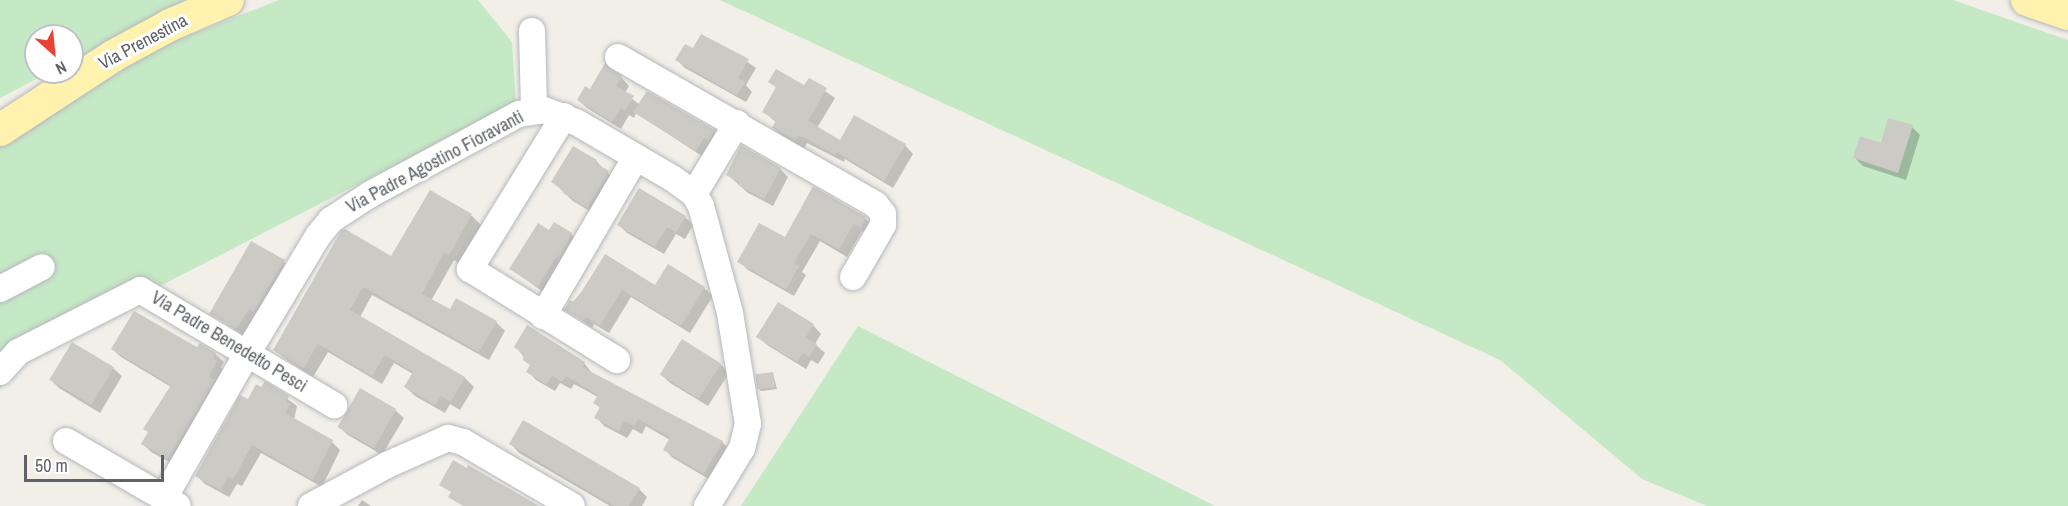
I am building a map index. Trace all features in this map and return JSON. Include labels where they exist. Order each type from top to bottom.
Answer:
[{"type":"main road","name":"Via Prenestina","points":[[0,130],[126,49],[181,20],[228,0]]},
{"type":"main road","points":[[2027,0],[2068,14]]},
{"type":"street","points":[[532,31],[534,110]]},
{"type":"street","points":[[618,57],[737,123],[880,209],[884,219],[882,229],[853,277]]},
{"type":"street","name":"Via Padre Agostino Fioravanti","points":[[171,502],[248,352],[318,236],[331,220],[409,174],[519,114],[534,110],[564,116],[636,157],[694,194]]},
{"type":"street","points":[[564,116],[470,269],[617,360]]},
{"type":"street","points":[[707,506],[742,448],[748,424],[730,313],[704,213],[694,194],[737,123]]},
{"type":"street","points":[[543,316],[636,157]]},
{"type":"street","points":[[0,289],[42,267]]},
{"type":"street","name":"Via Padre Benedetto Pesci","points":[[0,372],[18,352],[140,290],[334,405]]},
{"type":"street","points":[[311,506],[387,465],[448,438],[463,442],[572,506]]},
{"type":"street","points":[[66,441],[171,502]]},
{"type":"green space","points":[[0,0],[193,0],[84,55],[84,24],[24,24],[24,84],[27,84],[0,98]]},
{"type":"green space","points":[[279,0],[478,0],[512,42],[516,103],[20,358],[0,390],[0,146],[159,47]]},
{"type":"green space","points":[[720,0],[1953,0],[2068,40],[2068,506],[1707,506],[1642,479],[1500,360]]},
{"type":"green space","points":[[858,326],[1215,506],[741,506]]},
{"type":"building","points":[[701,34],[749,59],[738,78],[745,82],[737,95],[675,60],[685,44],[693,48]]},
{"type":"building","points":[[605,63],[622,76],[616,86],[634,96],[625,110],[621,108],[612,122],[577,100],[585,86],[590,89]]},
{"type":"building","points":[[776,69],[804,85],[809,78],[827,88],[808,121],[840,140],[854,115],[906,144],[884,181],[837,152],[835,155],[804,137],[798,136],[795,141],[772,128],[776,120],[762,112],[776,87],[768,82]]},
{"type":"building","points":[[647,91],[715,130],[709,140],[704,138],[696,151],[633,112]]},
{"type":"building","points":[[1888,118],[1913,125],[1898,173],[1853,158],[1860,136],[1881,143]]},
{"type":"building","points":[[741,145],[781,168],[764,199],[738,185],[740,183],[726,175]]},
{"type":"building","points":[[573,146],[597,160],[595,163],[609,171],[587,208],[563,193],[564,191],[551,182]]},
{"type":"building","points":[[813,186],[866,217],[861,228],[854,224],[839,249],[811,234],[794,263],[799,266],[786,289],[737,262],[759,223],[785,237]]},
{"type":"building","points":[[639,188],[686,216],[676,232],[667,227],[655,247],[617,225]]},
{"type":"building","points":[[430,190],[472,214],[449,255],[444,252],[422,294],[450,309],[456,298],[497,321],[479,352],[363,287],[350,310],[465,377],[451,402],[441,396],[435,405],[404,387],[413,372],[385,355],[372,376],[318,344],[303,369],[273,350],[341,231],[345,229],[391,256]]},
{"type":"building","points":[[554,222],[572,233],[559,259],[556,257],[538,287],[509,269],[538,223],[549,230]]},
{"type":"building","points":[[251,241],[285,260],[254,312],[249,309],[236,329],[209,314]]},
{"type":"building","points":[[605,254],[655,285],[668,264],[705,287],[681,326],[622,290],[600,326],[586,317],[583,321],[564,310],[570,300],[573,302],[582,291]]},
{"type":"building","points":[[778,302],[814,324],[806,337],[817,344],[809,357],[803,353],[797,362],[756,337]]},
{"type":"building","points":[[134,311],[197,347],[200,343],[216,353],[213,359],[217,361],[209,377],[215,380],[168,459],[141,444],[148,432],[143,429],[171,385],[111,349]]},
{"type":"building","points":[[527,325],[585,362],[582,367],[723,441],[704,474],[663,450],[670,437],[638,419],[634,426],[624,421],[619,431],[594,418],[600,407],[593,403],[598,395],[566,376],[562,382],[552,376],[546,384],[526,372],[530,365],[523,360],[524,354],[514,347]]},
{"type":"building","points":[[682,339],[721,363],[699,399],[660,375]]},
{"type":"building","points":[[72,342],[114,367],[91,405],[49,380]]},
{"type":"building","points":[[773,372],[775,387],[757,389],[755,375]]},
{"type":"building","points":[[265,381],[289,396],[286,402],[290,404],[285,413],[333,440],[313,480],[252,445],[233,479],[228,476],[221,490],[195,476],[240,395],[248,399],[256,384],[261,387]]},
{"type":"building","points":[[360,388],[396,409],[374,448],[338,427]]},
{"type":"building","points":[[523,420],[640,488],[629,506],[614,506],[509,444]]},
{"type":"building","points":[[453,460],[467,468],[468,465],[539,506],[463,506],[448,497],[451,492],[439,485]]}]
